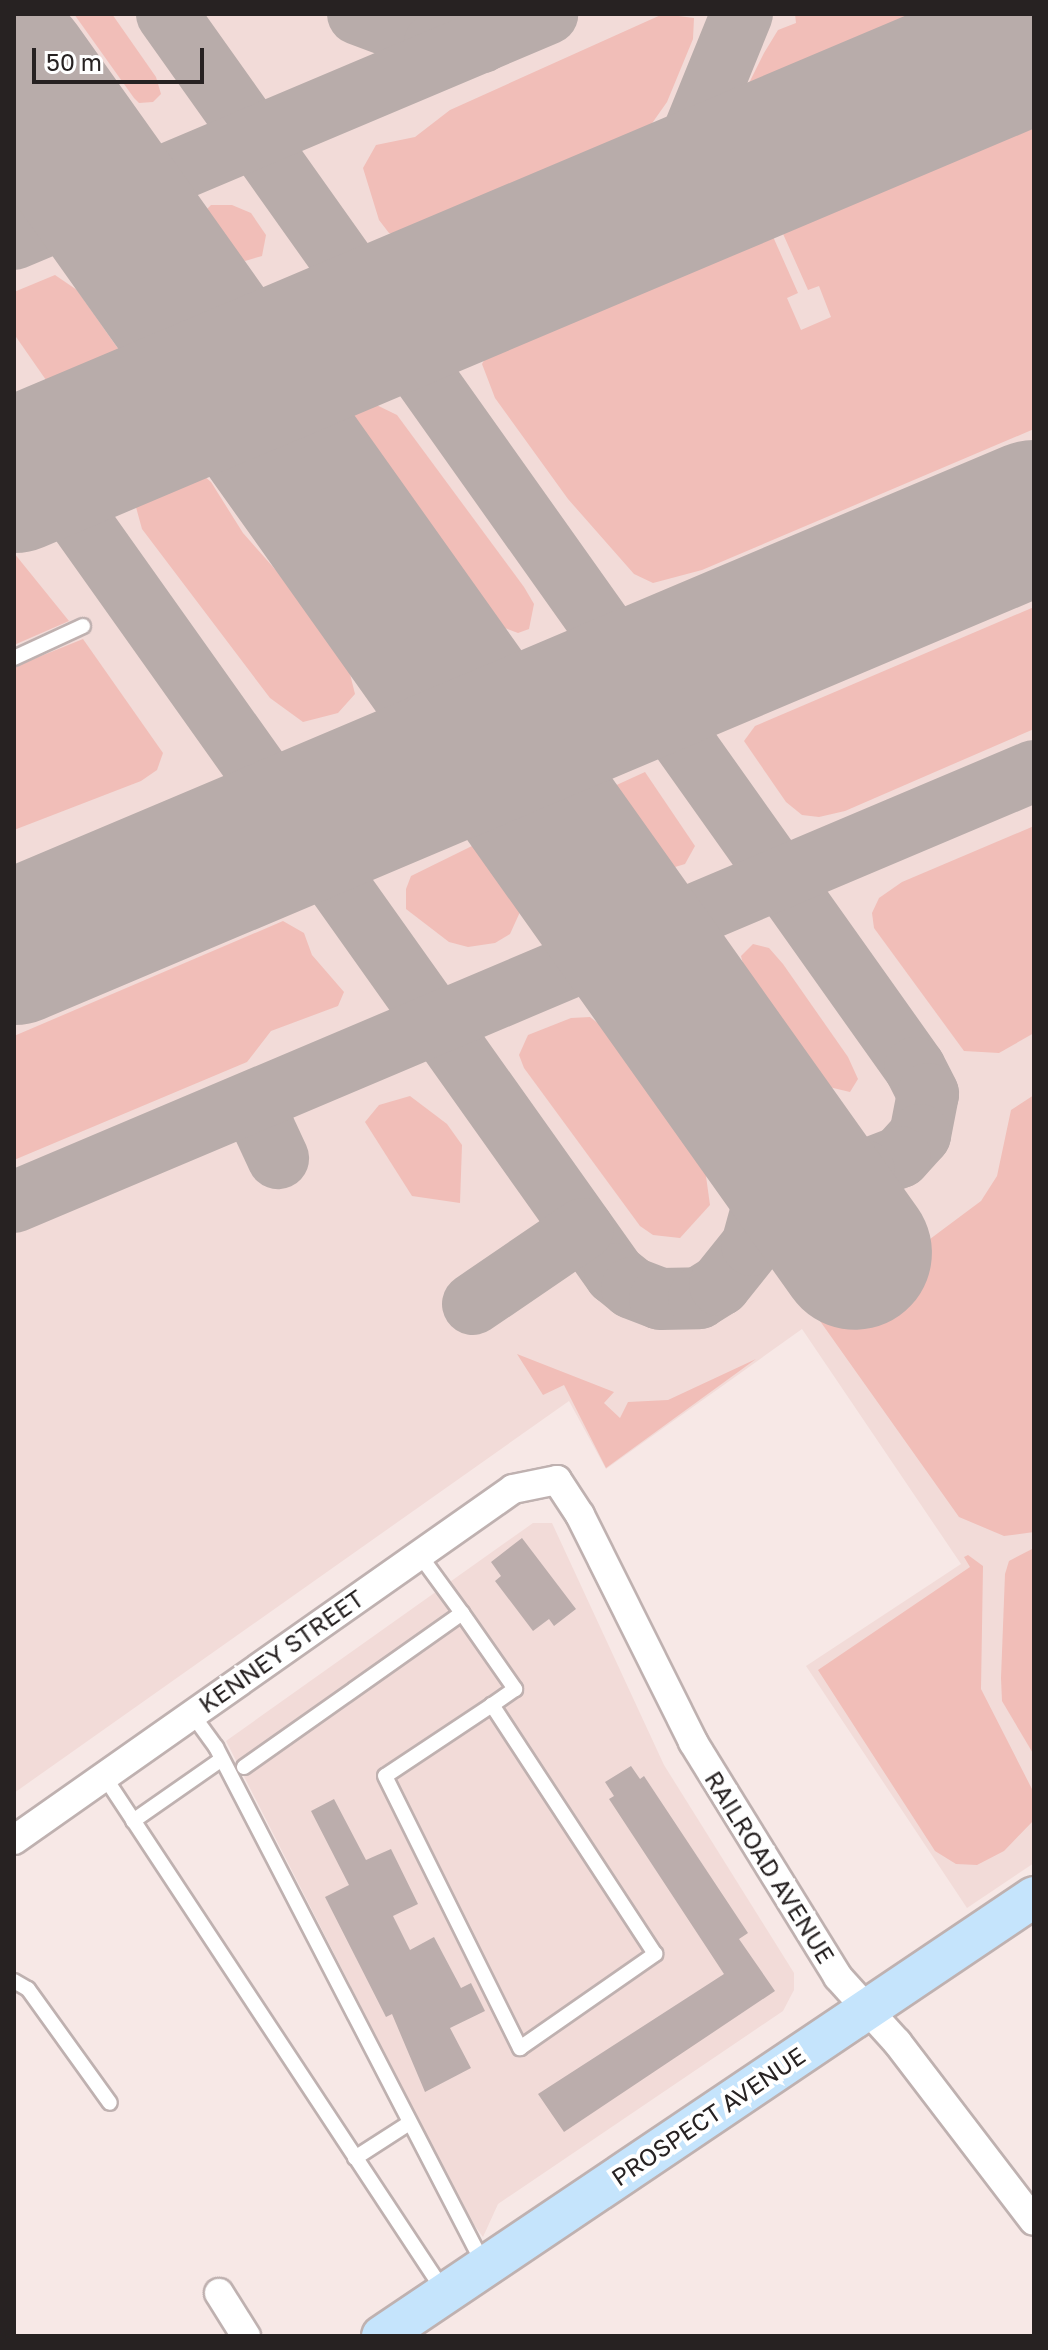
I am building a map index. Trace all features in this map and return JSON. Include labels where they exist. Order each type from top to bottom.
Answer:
[{"type":"main road","name":"PROSPECT AVENUE","points":[[382,2336],[865,2007],[1034,1897]]},
{"type":"street","name":"KENNEY STREET","points":[[14,1840],[513,1489],[557,1480]]},
{"type":"street","name":"RAILROAD AVENUE","points":[[557,1480],[580,1515],[693,1742],[838,1977],[1034,2221]]},
{"type":"street","points":[[219,2293],[246,2336]]},
{"type":"lane","points":[[14,658],[83,626]]},
{"type":"lane","points":[[419,1554],[515,1689],[385,1776],[520,2048],[655,1954],[492,1705]]},
{"type":"lane","points":[[244,1767],[462,1613]]},
{"type":"lane","points":[[192,1714],[222,1759],[408,2124],[486,2267]]},
{"type":"lane","points":[[133,1821],[222,1759]]},
{"type":"lane","points":[[104,1776],[445,2294]]},
{"type":"lane","points":[[14,1981],[28,1989],[110,2103]]},
{"type":"lane","points":[[355,2158],[408,2124]]},
{"type":"shaded area","points":[[14,14],[1034,14],[1034,1863],[967,1908],[806,1666],[961,1564],[802,1329],[606,1469],[569,1401],[14,1793]]},
{"type":"shaded area","points":[[74,14],[112,14],[156,77],[161,94],[153,102],[139,103],[134,98]]},
{"type":"shaded area","points":[[663,14],[694,18],[693,39],[667,102],[648,129],[620,155],[587,175],[438,237],[411,239],[389,233],[379,220],[363,168],[376,145],[415,137],[450,110]]},
{"type":"shaded area","points":[[795,14],[972,14],[746,106],[749,83],[764,53],[778,30],[796,23]]},
{"type":"shaded area","points":[[1034,100],[1034,429],[702,570],[653,583],[634,574],[568,499],[495,398],[482,364],[490,349],[502,335],[568,296],[763,214],[798,293],[787,298],[801,330],[831,317],[819,286],[808,290],[772,209]]},
{"type":"shaded area","points":[[211,205],[232,205],[251,213],[266,235],[262,256],[245,261],[213,238],[200,216]]},
{"type":"shaded area","points":[[55,275],[77,290],[126,360],[123,369],[80,387],[46,380],[14,334],[14,292]]},
{"type":"shaded area","points":[[358,396],[397,415],[524,587],[534,604],[529,629],[518,633],[505,628],[358,433],[346,414],[345,402]]},
{"type":"shaded area","points":[[180,466],[194,467],[211,482],[243,533],[289,585],[348,666],[355,694],[338,713],[303,722],[270,698],[142,529],[134,500],[140,488]]},
{"type":"shaded area","points":[[14,553],[69,621],[14,645]]},
{"type":"shaded area","points":[[1034,607],[1034,729],[845,811],[819,817],[802,815],[786,802],[744,741],[755,726]]},
{"type":"shaded area","points":[[83,639],[163,753],[157,770],[141,781],[14,830],[14,667]]},
{"type":"shaded area","points":[[645,772],[695,846],[685,864],[675,867],[663,859],[610,788]]},
{"type":"shaded area","points":[[1034,826],[1034,1033],[999,1053],[964,1051],[874,928],[872,913],[879,898],[902,882]]},
{"type":"shaded area","points":[[472,846],[510,890],[520,912],[510,934],[495,943],[468,947],[449,942],[406,909],[406,889],[411,876]]},
{"type":"shaded area","points":[[283,921],[304,933],[312,955],[344,992],[338,1006],[271,1031],[247,1062],[14,1160],[14,1036]]},
{"type":"shaded area","points":[[753,944],[769,948],[783,964],[848,1057],[858,1079],[850,1092],[829,1087],[745,972],[741,956]]},
{"type":"shaded area","points":[[590,1017],[613,1035],[705,1169],[710,1205],[680,1238],[653,1235],[640,1226],[524,1068],[519,1055],[528,1035],[571,1018]]},
{"type":"shaded area","points":[[1034,1095],[1034,1532],[1004,1536],[959,1517],[820,1321],[981,1201],[997,1176],[1011,1110]]},
{"type":"shaded area","points":[[410,1096],[447,1124],[462,1145],[460,1203],[412,1196],[365,1122],[379,1105]]},
{"type":"shaded area","points":[[517,1354],[614,1392],[604,1403],[620,1418],[628,1402],[668,1400],[756,1359],[606,1468],[564,1385],[543,1395]]},
{"type":"shaded area","points":[[533,1523],[552,1523],[664,1765],[794,1973],[794,1990],[783,2011],[498,2204],[483,2237],[467,2215],[226,1741]]},
{"type":"shaded area","points":[[1034,1548],[1034,1755],[1002,1701],[1001,1678],[1005,1574],[1009,1561]]},
{"type":"shaded area","points":[[968,1555],[983,1566],[981,1689],[1034,1793],[1034,1820],[1004,1851],[977,1865],[956,1864],[935,1851],[818,1670],[970,1567],[964,1557]]},
{"type":"building","points":[[522,1538],[576,1609],[554,1626],[549,1619],[533,1631],[495,1581],[501,1576],[491,1562]]},
{"type":"building","points":[[631,1766],[640,1779],[644,1776],[748,1933],[739,1939],[775,1991],[564,2132],[538,2094],[724,1974],[609,1799],[614,1796],[605,1782]]},
{"type":"building","points":[[334,1799],[366,1860],[391,1849],[418,1904],[393,1916],[410,1950],[434,1937],[461,1988],[471,1983],[485,2011],[450,2028],[471,2068],[425,2092],[392,2014],[386,2017],[325,1897],[349,1885],[311,1811]]},
{"type":"taxiway","points":[[167,14],[915,1068],[928,1094],[920,1135],[900,1157],[864,1171],[829,1165],[788,1140],[755,1112]]},
{"type":"taxiway","points":[[358,14],[435,43],[482,42]]},
{"type":"taxiway","points":[[14,239],[547,14]]},
{"type":"taxiway","points":[[393,310],[651,198],[683,159],[742,14]]},
{"type":"taxiway","points":[[14,428],[615,1274],[632,1288],[660,1299],[699,1298],[720,1285],[752,1245],[764,1201],[755,1112]]},
{"type":"taxiway","points":[[1029,514],[1034,512]]},
{"type":"taxiway","points":[[14,1202],[1034,771]]},
{"type":"taxiway","points":[[252,1102],[278,1158]]},
{"type":"taxiway","points":[[473,1304],[583,1229]]},
{"type":"runway","points":[[14,476],[1034,45]]},
{"type":"runway","points":[[14,69],[855,1253]]},
{"type":"runway","points":[[14,948],[1034,517]]}]
